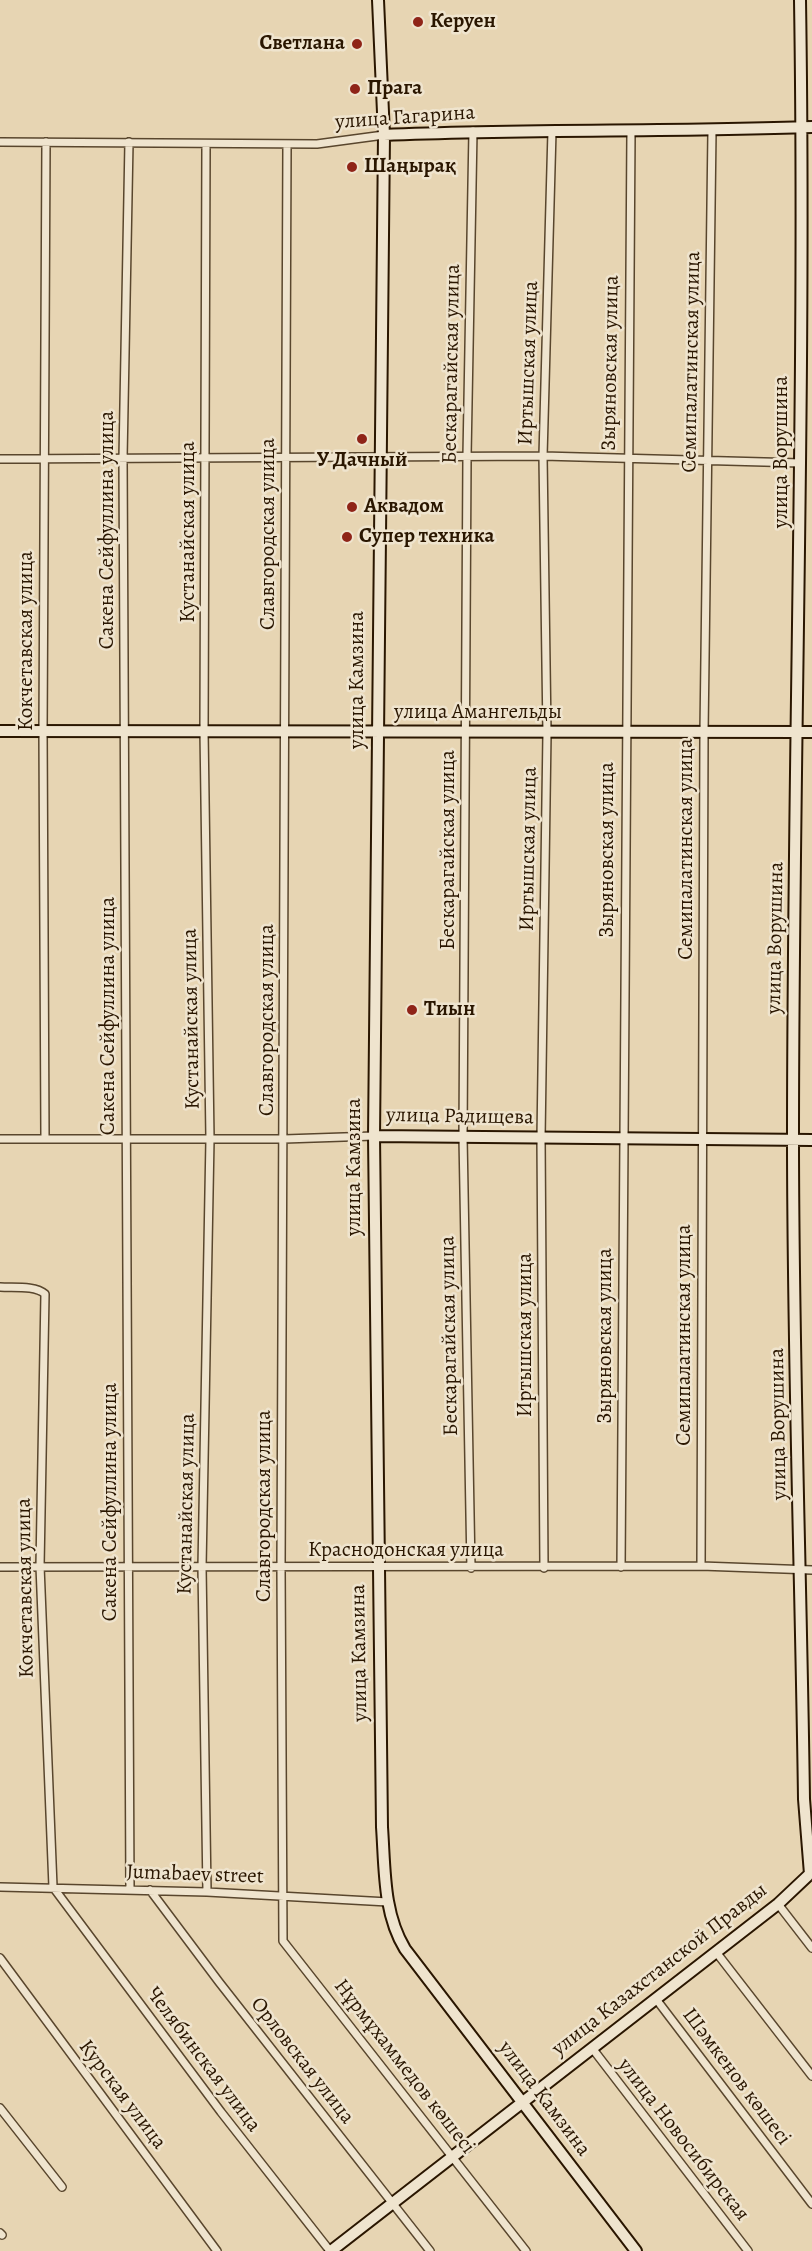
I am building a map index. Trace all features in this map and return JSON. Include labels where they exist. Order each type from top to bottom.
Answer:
[{"type":"street","name":"улица Камзина","points":[[378,0],[384,135],[374,1136],[382,1827],[388,1902],[393,1924],[405,1949],[636,2251]]},
{"type":"street","name":"улица Ворушина","points":[[800,0],[807,127],[793,1140],[807,1570],[804,1799],[811,1874]]},
{"type":"street","name":"улица Гагарина","points":[[0,142],[317,144],[384,135],[473,131],[630,132],[807,127]]},
{"type":"street","name":"Бескарагайская улица","points":[[471,1568],[463,1137],[467,456],[473,131]]},
{"type":"street","name":"Иртышская улица","points":[[544,1568],[541,1137],[547,733],[543,456],[552,131]]},
{"type":"street","name":"Семипалатинская улица","points":[[701,1566],[704,732],[712,131]]},
{"type":"street","name":"Зыряновская улица","points":[[621,1567],[626,459],[630,132]]},
{"type":"street","name":"Кокчетавская улица","points":[[45,1139],[43,731],[46,142]]},
{"type":"street","name":"Сакена Сейфуллина улица","points":[[129,142],[123,458],[130,1889]]},
{"type":"street","name":"Славгородская улица","points":[[284,1895],[281,1567],[287,144]]},
{"type":"street","name":"Кустанайская улица","points":[[206,145],[204,730],[210,1139],[202,1567],[207,1892]]},
{"type":"street","points":[[0,459],[543,456],[801,463]]},
{"type":"street","name":"улица Амангельды","points":[[0,731],[812,732]]},
{"type":"street","name":"улица Радищева","points":[[0,1139],[284,1139],[374,1136],[812,1140]]},
{"type":"street","name":"Кокчетавская улица","points":[[0,1287],[41,1291],[45,1294],[40,1566],[52,1887]]},
{"type":"street","name":"Краснодонская улица","points":[[0,1567],[701,1566],[807,1570]]},
{"type":"street","name":"улица Казахстанской Правды","points":[[331,2251],[778,1904],[811,1874]]},
{"type":"street","name":"Jumabaev street","points":[[0,1887],[130,1889],[388,1902]]},
{"type":"street","name":"Челябинская улица","points":[[52,1887],[221,2112],[331,2251]]},
{"type":"street","name":"Орловская улица","points":[[150,1890],[430,2251]]},
{"type":"street","name":"Нұрмұхаммедов көшесі","points":[[284,1895],[283,1941],[454,2156],[526,2251]]},
{"type":"street","points":[[778,1904],[812,1948]]},
{"type":"street","points":[[716,1952],[812,2076]]},
{"type":"street","name":"Курская улица","points":[[0,1958],[217,2251]]},
{"type":"street","name":"Шәмкенов көшесі","points":[[656,1999],[812,2204]]},
{"type":"street","name":"улица Новосибирская","points":[[592,2048],[748,2251]]},
{"type":"street","points":[[0,2108],[62,2187]]},
{"type":"place","name":"Керуен","points":[[418,22]]},
{"type":"place","name":"Светлана","points":[[357,44]]},
{"type":"place","name":"Прага","points":[[355,89]]},
{"type":"place","name":"Шаңырақ","points":[[352,167]]},
{"type":"place","name":"У Дачный","points":[[362,439]]},
{"type":"place","name":"Аквадом","points":[[352,507]]},
{"type":"place","name":"Супер техника","points":[[347,537]]},
{"type":"place","name":"Тиын","points":[[412,1010]]}]
